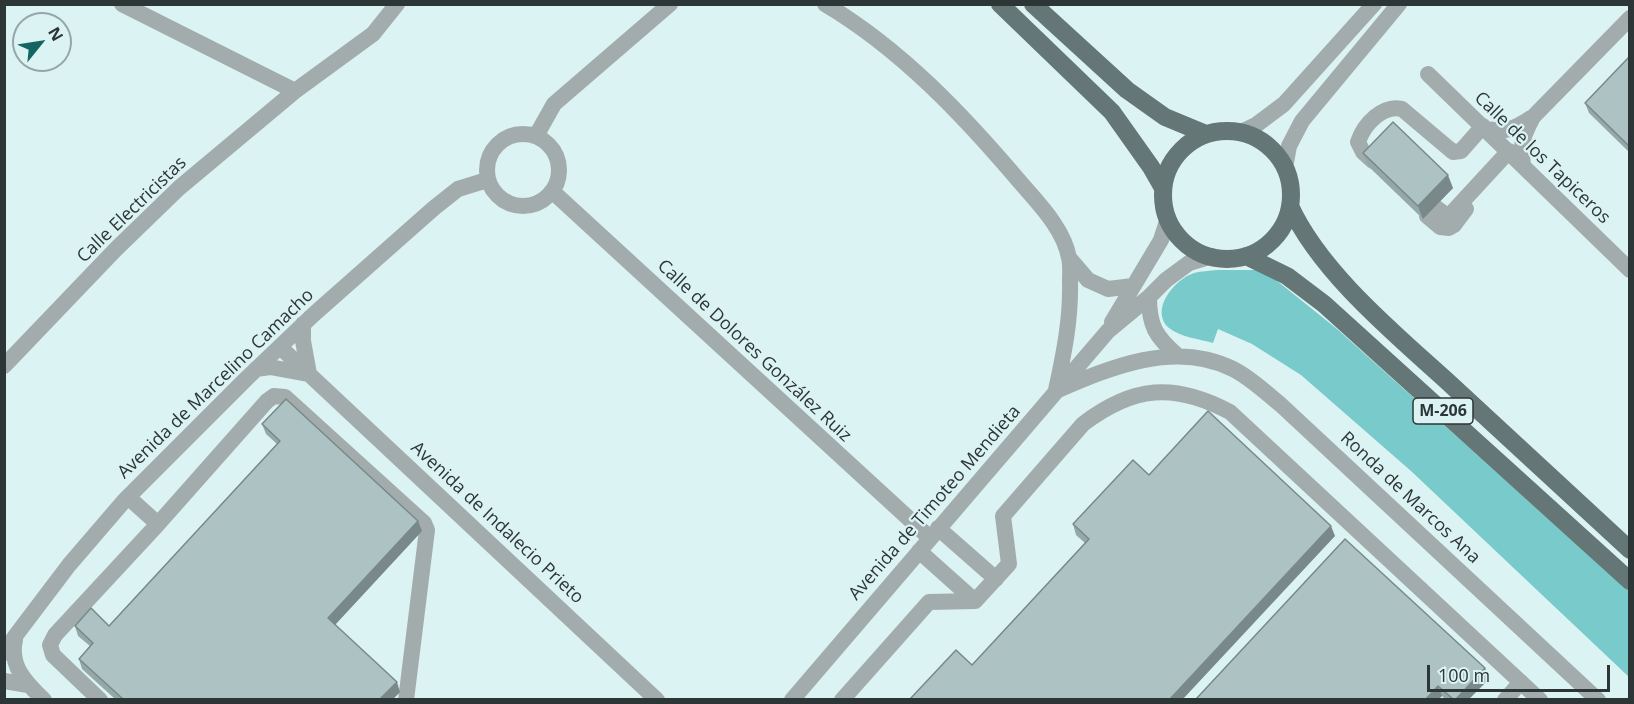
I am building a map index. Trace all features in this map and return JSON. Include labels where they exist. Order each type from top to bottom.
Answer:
[{"type":"main road","name":"M-206","points":[[1000,4],[1112,112],[1152,167],[1163,188]]},
{"type":"main road","name":"M-206","points":[[1033,4],[1127,90],[1165,117],[1206,134]]},
{"type":"main road","name":"M-206","points":[[1223,130],[1241,132],[1259,139],[1273,150],[1285,168],[1291,188],[1290,206],[1282,228],[1266,245],[1246,256],[1230,259],[1195,250],[1177,235],[1163,204],[1163,188],[1170,165],[1185,146],[1206,134],[1223,130]]},
{"type":"main road","name":"M-206","points":[[1290,206],[1298,224],[1314,248],[1385,325],[1629,550]]},
{"type":"main road","name":"M-206","points":[[1246,256],[1287,276],[1324,304],[1629,581]]},
{"type":"street","points":[[122,4],[296,91]]},
{"type":"street","name":"Calle Electricistas","points":[[4,366],[179,188],[296,91],[373,34],[397,4]]},
{"type":"street","points":[[536,136],[554,104],[670,4]]},
{"type":"street","points":[[825,4],[847,17],[900,58],[982,138],[1046,213],[1065,244],[1070,259],[1070,296],[1067,338],[1056,391]]},
{"type":"street","points":[[1241,132],[1284,104],[1374,4]]},
{"type":"street","points":[[1285,168],[1289,146],[1302,121],[1399,4]]},
{"type":"street","points":[[1396,123],[1409,126],[1447,161],[1454,163],[1466,159],[1501,131],[1514,130],[1533,117],[1629,18]]},
{"type":"street","name":"Calle de los Tapiceros","points":[[1428,74],[1629,270]]},
{"type":"street","points":[[1376,158],[1363,152],[1358,142],[1361,132],[1373,119],[1385,110],[1394,107],[1402,109],[1417,120],[1453,153],[1494,137]]},
{"type":"street","points":[[1523,165],[1522,137],[1533,117]]},
{"type":"street","points":[[525,133],[536,136],[548,143],[555,153],[559,166],[558,179],[544,200],[534,205],[511,204],[501,199],[488,180],[486,168],[488,157],[494,147],[513,134],[525,133]]},
{"type":"street","points":[[1494,137],[1480,184],[1450,215],[1446,215],[1435,207],[1455,199],[1494,137]]},
{"type":"street","name":"Avenida de Marcelino Camacho","points":[[4,653],[69,565],[128,497],[256,369],[303,324],[439,204],[458,189],[488,180]]},
{"type":"street","name":"Calle de Dolores González Ruiz","points":[[552,191],[929,539]]},
{"type":"street","name":"Avenida de Timoteo Mendieta","points":[[1108,331],[1161,240],[1168,218]]},
{"type":"street","name":"Avenida de Timoteo Mendieta","points":[[792,699],[1108,331],[1166,280],[1189,264],[1212,256]]},
{"type":"street","points":[[1070,259],[1088,280],[1108,289],[1133,286]]},
{"type":"street","points":[[1149,297],[1149,315],[1153,328],[1163,343],[1178,355]]},
{"type":"street","points":[[256,369],[278,368],[309,374],[304,353],[303,324]]},
{"type":"street","name":"Avenida de Indalecio Prieto","points":[[280,346],[657,699]]},
{"type":"street","name":"Ronda de Marcos Ana","points":[[1056,391],[1106,369],[1178,355],[1203,359],[1234,369],[1281,405],[1598,699]]},
{"type":"street","points":[[842,699],[929,602],[975,601],[1009,564],[1003,516],[1064,442],[1098,412],[1124,398],[1160,392],[1183,394],[1208,400],[1230,412],[1540,699]]},
{"type":"street","points":[[100,699],[53,655],[50,645],[55,635],[158,524],[267,400],[274,396],[285,396],[424,523],[427,530],[406,699]]},
{"type":"street","points":[[128,497],[158,524]]},
{"type":"street","points":[[929,539],[996,579]]},
{"type":"street","points":[[929,539],[975,601]]},
{"type":"street","points":[[16,635],[12,651],[14,662],[28,685],[44,699]]},
{"type":"street","points":[[4,681],[28,685]]},
{"type":"street","points":[[1505,699],[1521,682]]},
{"type":"shaded area","points":[[1217,270],[1256,270],[1276,280],[1337,329],[1629,591],[1629,677],[1411,471],[1301,375],[1252,344],[1218,329],[1213,343],[1184,336],[1169,328],[1162,313],[1163,304],[1172,288],[1194,273]]},
{"type":"building","points":[[1629,57],[1629,146],[1585,103]]},
{"type":"building","points":[[1393,122],[1448,175],[1418,206],[1363,153]]},
{"type":"building","points":[[286,399],[418,521],[328,618],[397,682],[380,699],[123,699],[79,659],[93,643],[75,626],[91,608],[109,626],[280,441],[262,424]]},
{"type":"building","points":[[1208,411],[1331,526],[1170,699],[910,699],[956,650],[972,665],[1089,539],[1073,524],[1133,460],[1149,475]]},
{"type":"building","points":[[1345,539],[1485,668],[1456,699],[1438,686],[1426,699],[1196,699]]}]
